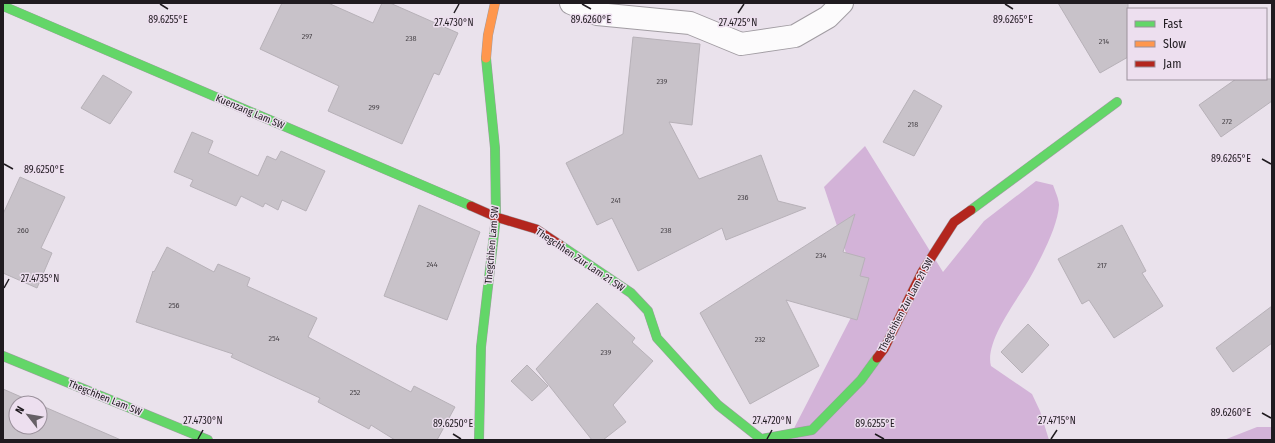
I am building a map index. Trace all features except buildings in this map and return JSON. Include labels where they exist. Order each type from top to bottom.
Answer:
[{"type":"street","name":"Thegchhen Lam SW","points":[[479,440],[481,347],[496,218],[495,148],[486,60],[488,35],[494,3]]},
{"type":"street","points":[[572,3],[597,14],[690,23],[741,44],[795,36],[828,18],[842,3]]},
{"type":"street","name":"Kuenzang Lam SW","points":[[3,6],[496,218]]},
{"type":"street","name":"Thegchhen Zur Lam 21 SW","points":[[496,218],[536,229],[631,293],[648,311],[657,338],[718,404],[761,439],[812,430],[861,380],[884,349],[922,272],[954,222],[1117,102]]},
{"type":"street","name":"Thegchhen Lam SW","points":[[3,356],[208,440]]},
{"type":"shaded area","points":[[865,146],[943,272],[984,221],[1036,181],[1053,185],[1059,205],[1056,222],[1035,269],[997,332],[990,356],[991,366],[1032,394],[1040,411],[1049,440],[788,440],[861,298],[824,187]]},
{"type":"shaded area","points":[[1257,427],[1272,427],[1272,440],[1224,440]]},
{"type":"traffic: fast","points":[[3,6],[471,206]]},
{"type":"traffic: fast","points":[[479,440],[481,347],[496,217],[495,148],[486,58]]},
{"type":"traffic: fast","points":[[971,210],[1117,102]]},
{"type":"traffic: fast","points":[[560,245],[631,293],[648,311],[657,338],[718,405],[761,439],[812,430],[861,380],[877,358]]},
{"type":"traffic: fast","points":[[3,356],[208,440]]},
{"type":"traffic: slow","points":[[486,58],[488,35],[495,3]]},
{"type":"traffic: jam","points":[[471,206],[496,217],[536,229],[560,245]]},
{"type":"traffic: jam","points":[[877,358],[884,349],[922,272],[954,222],[971,210]]}]
